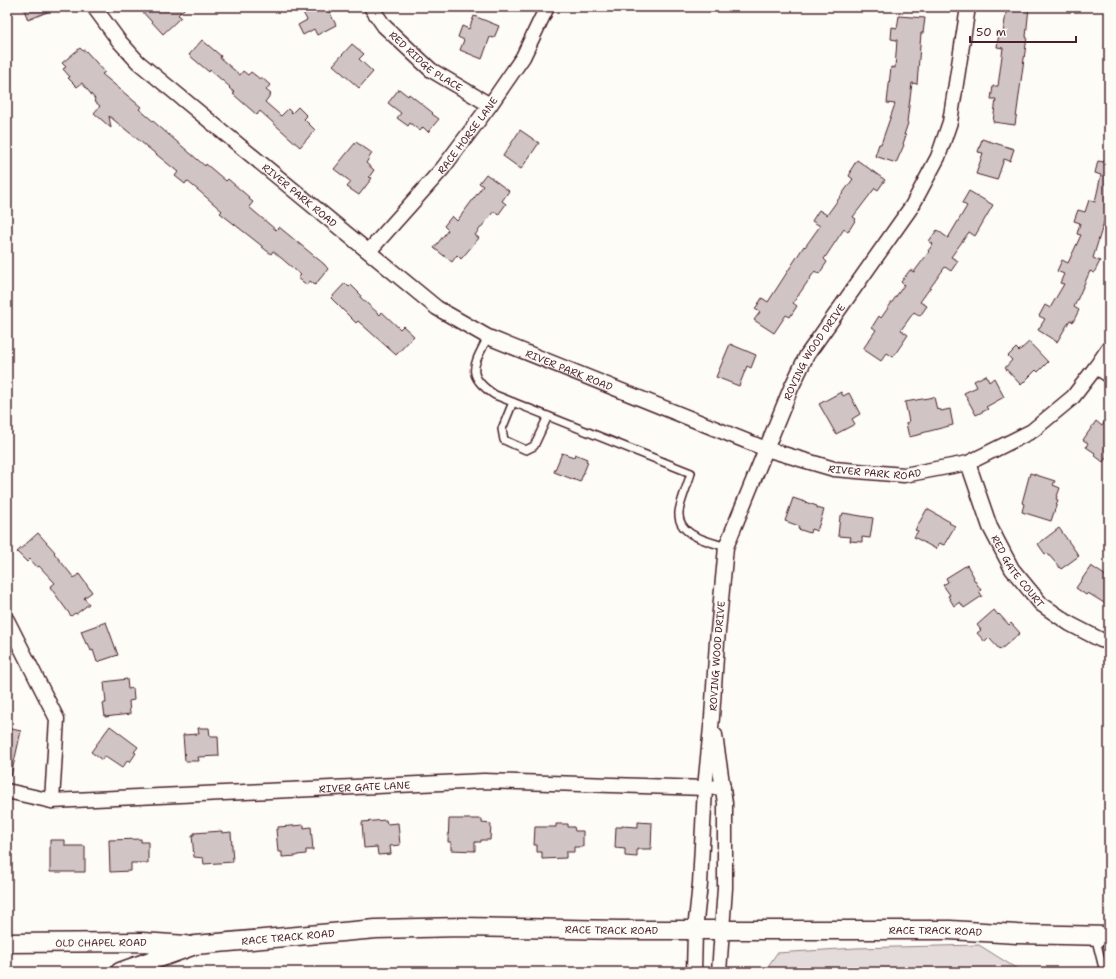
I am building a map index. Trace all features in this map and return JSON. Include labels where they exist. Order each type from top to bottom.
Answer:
[{"type":"street","name":"RIVER PARK ROAD","points":[[94,7],[118,41],[138,62],[437,308],[488,337],[766,449],[834,469],[904,475],[968,463],[1032,431],[1073,397],[1109,348]]},
{"type":"street","name":"RED RIDGE PLACE","points":[[371,7],[384,26],[431,70],[490,105]]},
{"type":"street","name":"RACE HORSE LANE","points":[[369,251],[443,168],[490,105],[524,57],[547,7]]},
{"type":"street","name":"ROVING WOOD DRIVE","points":[[694,972],[695,930],[700,884],[705,788],[726,547],[790,388],[807,355],[912,206],[938,157],[950,122],[968,7]]},
{"type":"street","points":[[1096,367],[1109,375]]},
{"type":"street","name":"RED GATE COURT","points":[[968,463],[990,527],[1012,569],[1041,604],[1070,624],[1101,640],[1109,642]]},
{"type":"street","points":[[7,620],[57,719],[52,800]]},
{"type":"street","name":"ROVING WOOD DRIVE","points":[[712,717],[725,802],[723,930],[719,972]]},
{"type":"street","name":"RIVER GATE LANE","points":[[7,791],[52,800],[484,781],[705,788],[723,787]]},
{"type":"street","name":"RACE TRACK ROAD","points":[[120,972],[195,945],[376,929],[462,927],[695,930],[950,930],[1017,934],[1102,936]]},
{"type":"street","name":"OLD CHAPEL ROAD","points":[[7,943],[135,942],[195,945]]},
{"type":"lane","points":[[488,337],[476,362],[474,372],[477,380],[483,387],[495,395],[691,473],[679,511],[682,524],[687,531],[698,538],[726,547]]},
{"type":"lane","points":[[513,402],[502,429],[504,440],[526,450],[534,446],[548,416]]},
{"type":"lane","points":[[1102,936],[1104,972]]},
{"type":"shaded area","points":[[979,945],[1022,972],[764,972],[777,953],[856,948]]},
{"type":"building","points":[[23,7],[59,7],[28,20]]},
{"type":"building","points":[[138,7],[186,7],[178,15],[181,17],[163,34]]},
{"type":"building","points":[[300,7],[327,7],[336,25],[317,35],[314,29],[303,35],[298,25],[307,20]]},
{"type":"building","points":[[1007,7],[1029,7],[1027,37],[1015,125],[993,122],[996,99],[991,99],[993,86],[998,86],[1003,48],[997,47],[999,33],[1003,33]]},
{"type":"building","points":[[474,16],[499,26],[494,38],[490,37],[482,59],[460,50],[464,40],[458,37],[462,26],[469,29]]},
{"type":"building","points":[[899,16],[925,18],[923,33],[921,33],[917,84],[912,83],[908,123],[904,135],[906,135],[904,145],[896,163],[875,156],[879,144],[881,144],[895,104],[887,103],[891,67],[895,68],[897,40],[891,39],[892,27],[897,28]]},
{"type":"building","points":[[202,40],[240,75],[243,71],[248,75],[251,72],[260,79],[261,77],[270,85],[266,90],[271,94],[265,102],[281,116],[288,109],[292,113],[298,107],[307,116],[304,119],[315,130],[300,147],[260,111],[257,115],[233,94],[235,93],[229,88],[230,87],[189,55]]},
{"type":"building","points":[[352,44],[364,54],[359,59],[373,72],[359,88],[333,65]]},
{"type":"building","points":[[80,48],[83,51],[85,50],[105,72],[102,74],[141,107],[139,109],[205,166],[206,164],[226,181],[228,179],[250,198],[249,199],[253,202],[249,207],[276,230],[279,227],[324,264],[328,269],[315,285],[310,281],[307,285],[298,278],[301,275],[273,251],[271,254],[220,213],[222,211],[187,181],[185,184],[175,176],[178,172],[109,116],[111,128],[94,113],[100,106],[94,101],[95,99],[82,83],[77,87],[68,78],[70,77],[63,69],[66,67],[62,63]]},
{"type":"building","points":[[399,89],[408,96],[409,94],[439,119],[428,132],[423,127],[420,131],[410,123],[408,126],[397,118],[401,113],[388,103]]},
{"type":"building","points":[[520,130],[539,143],[521,169],[503,156]]},
{"type":"building","points":[[982,139],[1014,149],[1010,161],[1004,159],[997,180],[976,174],[983,153],[978,152]]},
{"type":"building","points":[[356,142],[372,153],[366,163],[374,170],[369,177],[372,178],[359,195],[347,187],[351,182],[334,169]]},
{"type":"building","points":[[857,160],[885,180],[878,190],[875,188],[853,217],[856,219],[848,232],[844,229],[824,259],[827,262],[819,274],[815,271],[793,303],[797,306],[790,317],[786,315],[774,333],[754,320],[760,312],[755,309],[762,298],[768,302],[804,246],[805,247],[820,226],[812,221],[819,210],[827,215],[853,179],[849,176],[850,171]]},
{"type":"building","points":[[1098,161],[1109,161],[1109,220],[1105,219],[1093,258],[1100,261],[1094,273],[1090,271],[1074,307],[1079,310],[1073,322],[1070,320],[1057,342],[1038,330],[1045,319],[1039,316],[1045,305],[1050,308],[1064,284],[1060,283],[1064,274],[1057,271],[1062,260],[1068,263],[1081,235],[1077,234],[1080,223],[1074,221],[1078,210],[1085,212],[1089,200],[1095,202],[1101,175],[1095,173]]},
{"type":"building","points":[[486,174],[509,191],[502,201],[506,204],[498,215],[494,211],[475,235],[479,238],[461,259],[457,255],[452,262],[434,248],[448,230],[444,226],[452,216],[457,221],[483,186],[479,183]]},
{"type":"building","points":[[969,191],[993,205],[975,236],[969,232],[951,257],[958,261],[951,271],[945,267],[920,302],[927,306],[920,316],[914,312],[901,330],[908,335],[893,357],[887,353],[881,361],[863,349],[876,330],[872,327],[879,316],[881,318],[904,285],[901,282],[910,270],[914,272],[929,252],[928,251],[933,244],[929,241],[937,230],[948,238],[967,206],[962,203]]},
{"type":"building","points":[[345,283],[349,287],[351,285],[361,295],[360,297],[380,315],[382,312],[400,329],[403,326],[414,336],[396,355],[358,321],[356,323],[331,298]]},
{"type":"building","points":[[1029,342],[1048,362],[1038,372],[1036,370],[1021,385],[1005,368],[1012,360],[1008,356],[1016,348],[1019,351]]},
{"type":"building","points":[[730,344],[756,355],[751,368],[747,366],[739,386],[716,377]]},
{"type":"building","points":[[986,375],[989,382],[994,378],[1004,397],[986,407],[988,409],[976,415],[964,393],[977,387],[974,381]]},
{"type":"building","points":[[841,392],[843,396],[849,393],[860,414],[852,419],[855,424],[836,434],[819,404]]},
{"type":"building","points":[[934,397],[937,410],[940,409],[941,411],[950,409],[953,425],[909,437],[906,423],[909,422],[905,402]]},
{"type":"building","points":[[1109,415],[1109,454],[1103,462],[1094,455],[1095,453],[1086,447],[1088,443],[1083,440],[1096,421],[1102,426]]},
{"type":"building","points":[[562,453],[574,457],[575,454],[587,459],[586,461],[588,462],[580,482],[554,472]]},
{"type":"building","points":[[1030,473],[1055,481],[1053,485],[1060,488],[1056,499],[1058,500],[1051,521],[1022,512],[1024,504],[1022,503]]},
{"type":"building","points":[[793,498],[817,506],[817,508],[824,510],[817,531],[811,529],[810,533],[798,529],[799,526],[785,521]]},
{"type":"building","points":[[927,509],[955,526],[944,545],[939,543],[936,549],[914,537],[918,531],[915,530]]},
{"type":"building","points":[[843,513],[873,518],[870,538],[862,537],[862,542],[850,541],[851,537],[838,536],[840,516],[842,516]]},
{"type":"building","points":[[1059,528],[1079,556],[1061,569],[1047,553],[1045,554],[1038,544]]},
{"type":"building","points":[[38,533],[55,552],[54,553],[74,578],[79,574],[92,592],[84,598],[89,604],[76,614],[75,613],[71,616],[50,587],[55,583],[39,566],[37,567],[30,559],[27,562],[17,552]]},
{"type":"building","points":[[967,565],[981,590],[979,591],[982,596],[964,608],[960,602],[954,606],[948,596],[950,595],[943,585],[948,582],[946,578]]},
{"type":"building","points":[[1091,566],[1109,578],[1109,606],[1088,593],[1086,595],[1076,588]]},
{"type":"building","points":[[994,610],[1009,625],[1011,623],[1020,633],[1000,650],[989,638],[985,642],[977,633],[981,630],[977,625]]},
{"type":"building","points":[[106,622],[118,655],[97,662],[93,650],[91,651],[88,643],[86,644],[81,631]]},
{"type":"building","points":[[127,679],[128,689],[133,688],[134,700],[129,701],[130,714],[105,717],[103,703],[106,703],[104,682]]},
{"type":"building","points":[[110,726],[138,747],[130,762],[128,760],[122,768],[104,756],[102,760],[91,752]]},
{"type":"building","points":[[7,728],[21,731],[11,776],[7,775]]},
{"type":"building","points":[[198,728],[209,728],[210,736],[218,736],[219,756],[198,757],[199,761],[185,761],[183,735],[199,734]]},
{"type":"building","points":[[449,819],[482,819],[482,823],[491,824],[490,840],[475,842],[475,851],[451,850],[451,842],[448,842]]},
{"type":"building","points":[[386,820],[387,824],[398,823],[400,845],[390,846],[391,854],[378,855],[377,847],[364,848],[362,822]]},
{"type":"building","points":[[638,822],[652,823],[651,849],[637,849],[637,857],[625,856],[625,849],[615,848],[616,827],[638,827]]},
{"type":"building","points":[[556,824],[568,824],[568,827],[574,827],[575,831],[583,831],[583,847],[574,847],[574,852],[566,852],[566,858],[542,859],[542,852],[537,852],[537,845],[534,845],[535,827],[556,827]]},
{"type":"building","points":[[304,825],[304,828],[311,827],[313,850],[306,850],[306,854],[282,857],[282,852],[278,852],[276,829],[278,829],[278,827]]},
{"type":"building","points":[[222,831],[222,833],[231,832],[233,862],[204,864],[203,858],[194,857],[192,835],[194,835],[194,833]]},
{"type":"building","points":[[141,839],[141,842],[148,842],[148,863],[131,863],[131,871],[110,872],[109,840]]},
{"type":"building","points":[[50,840],[65,840],[65,846],[85,846],[85,872],[50,872]]}]
